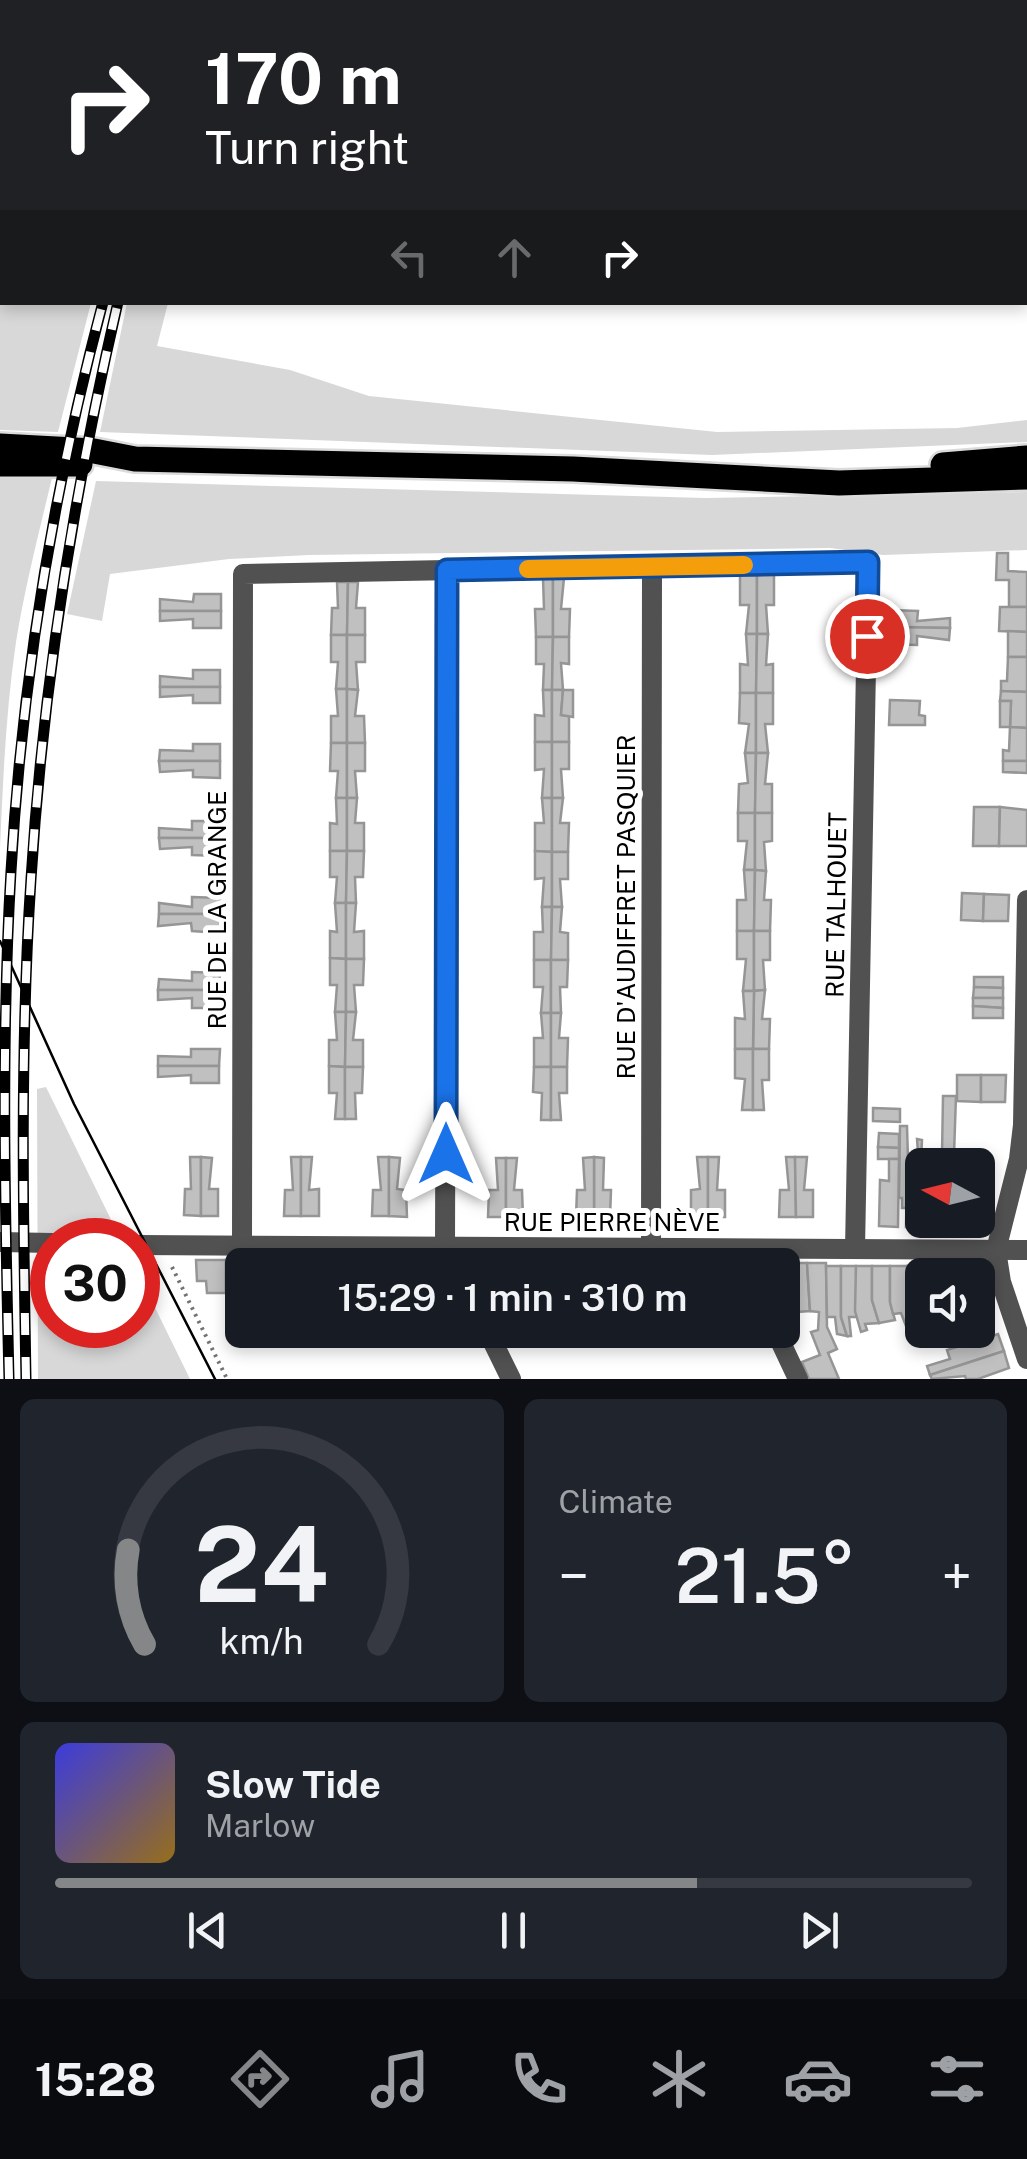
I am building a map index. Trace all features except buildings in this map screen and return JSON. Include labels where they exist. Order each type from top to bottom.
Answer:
[{"type":"main road","points":[[0,446],[94,451],[135,459]]},
{"type":"main road","points":[[698,474],[898,468],[1027,458]]},
{"type":"main road","points":[[0,464],[93,464],[135,459],[698,474],[854,483],[1027,477]]},
{"type":"street","name":"RUE TALHOUET","points":[[652,567],[868,562],[855,1249]]},
{"type":"street","points":[[453,1248],[447,570],[652,567]]},
{"type":"street","name":"RUE D'AUDIFFRET PASQUIER","points":[[650,1248],[652,567]]},
{"type":"street","name":"RUE DE LA GRANGE","points":[[242,1245],[242,574],[447,570]]},
{"type":"street","points":[[1027,900],[1020,1159],[996,1250],[1001,1282],[1027,1359]]},
{"type":"street","points":[[0,1242],[30,1243]]},
{"type":"street","name":"RUE PIERRE NÈVE","points":[[161,1245],[321,1248]]},
{"type":"street","name":"RUE PIERRE NÈVE","points":[[800,1253],[855,1249],[1027,1250]]},
{"type":"street","points":[[495,1348],[511,1379]]},
{"type":"street","points":[[783,1348],[798,1379]]},
{"type":"path","points":[[161,1245],[227,1379]]},
{"type":"shaded area","points":[[0,305],[90,305],[58,432],[0,430]]},
{"type":"shaded area","points":[[127,305],[167,305],[157,346],[290,370],[369,396],[717,432],[957,428],[1027,420],[1027,442],[712,455],[100,432]]},
{"type":"shaded area","points":[[0,477],[52,478],[16,642],[7,719],[0,848]]},
{"type":"shaded area","points":[[96,481],[705,498],[1027,492],[1027,550],[883,555],[830,548],[229,559],[110,574],[102,621],[67,614]]},
{"type":"shaded area","points":[[46,1087],[110,1218],[37,1218],[37,1089]]},
{"type":"shaded area","points":[[160,1318],[190,1379],[38,1379],[38,1348],[160,1348]]},
{"type":"tram line","points":[[0,941],[74,1104],[215,1379]]},
{"type":"railway","points":[[9,1379],[5,1061],[16,799],[32,656],[55,513],[102,305]]},
{"type":"railway","points":[[26,1379],[24,1066],[36,806],[62,589],[117,305]]},
{"type":"slow traffic","points":[[528,569],[744,565]]},
{"type":"route","points":[[446,1154],[447,570],[868,562],[867,636]]}]
